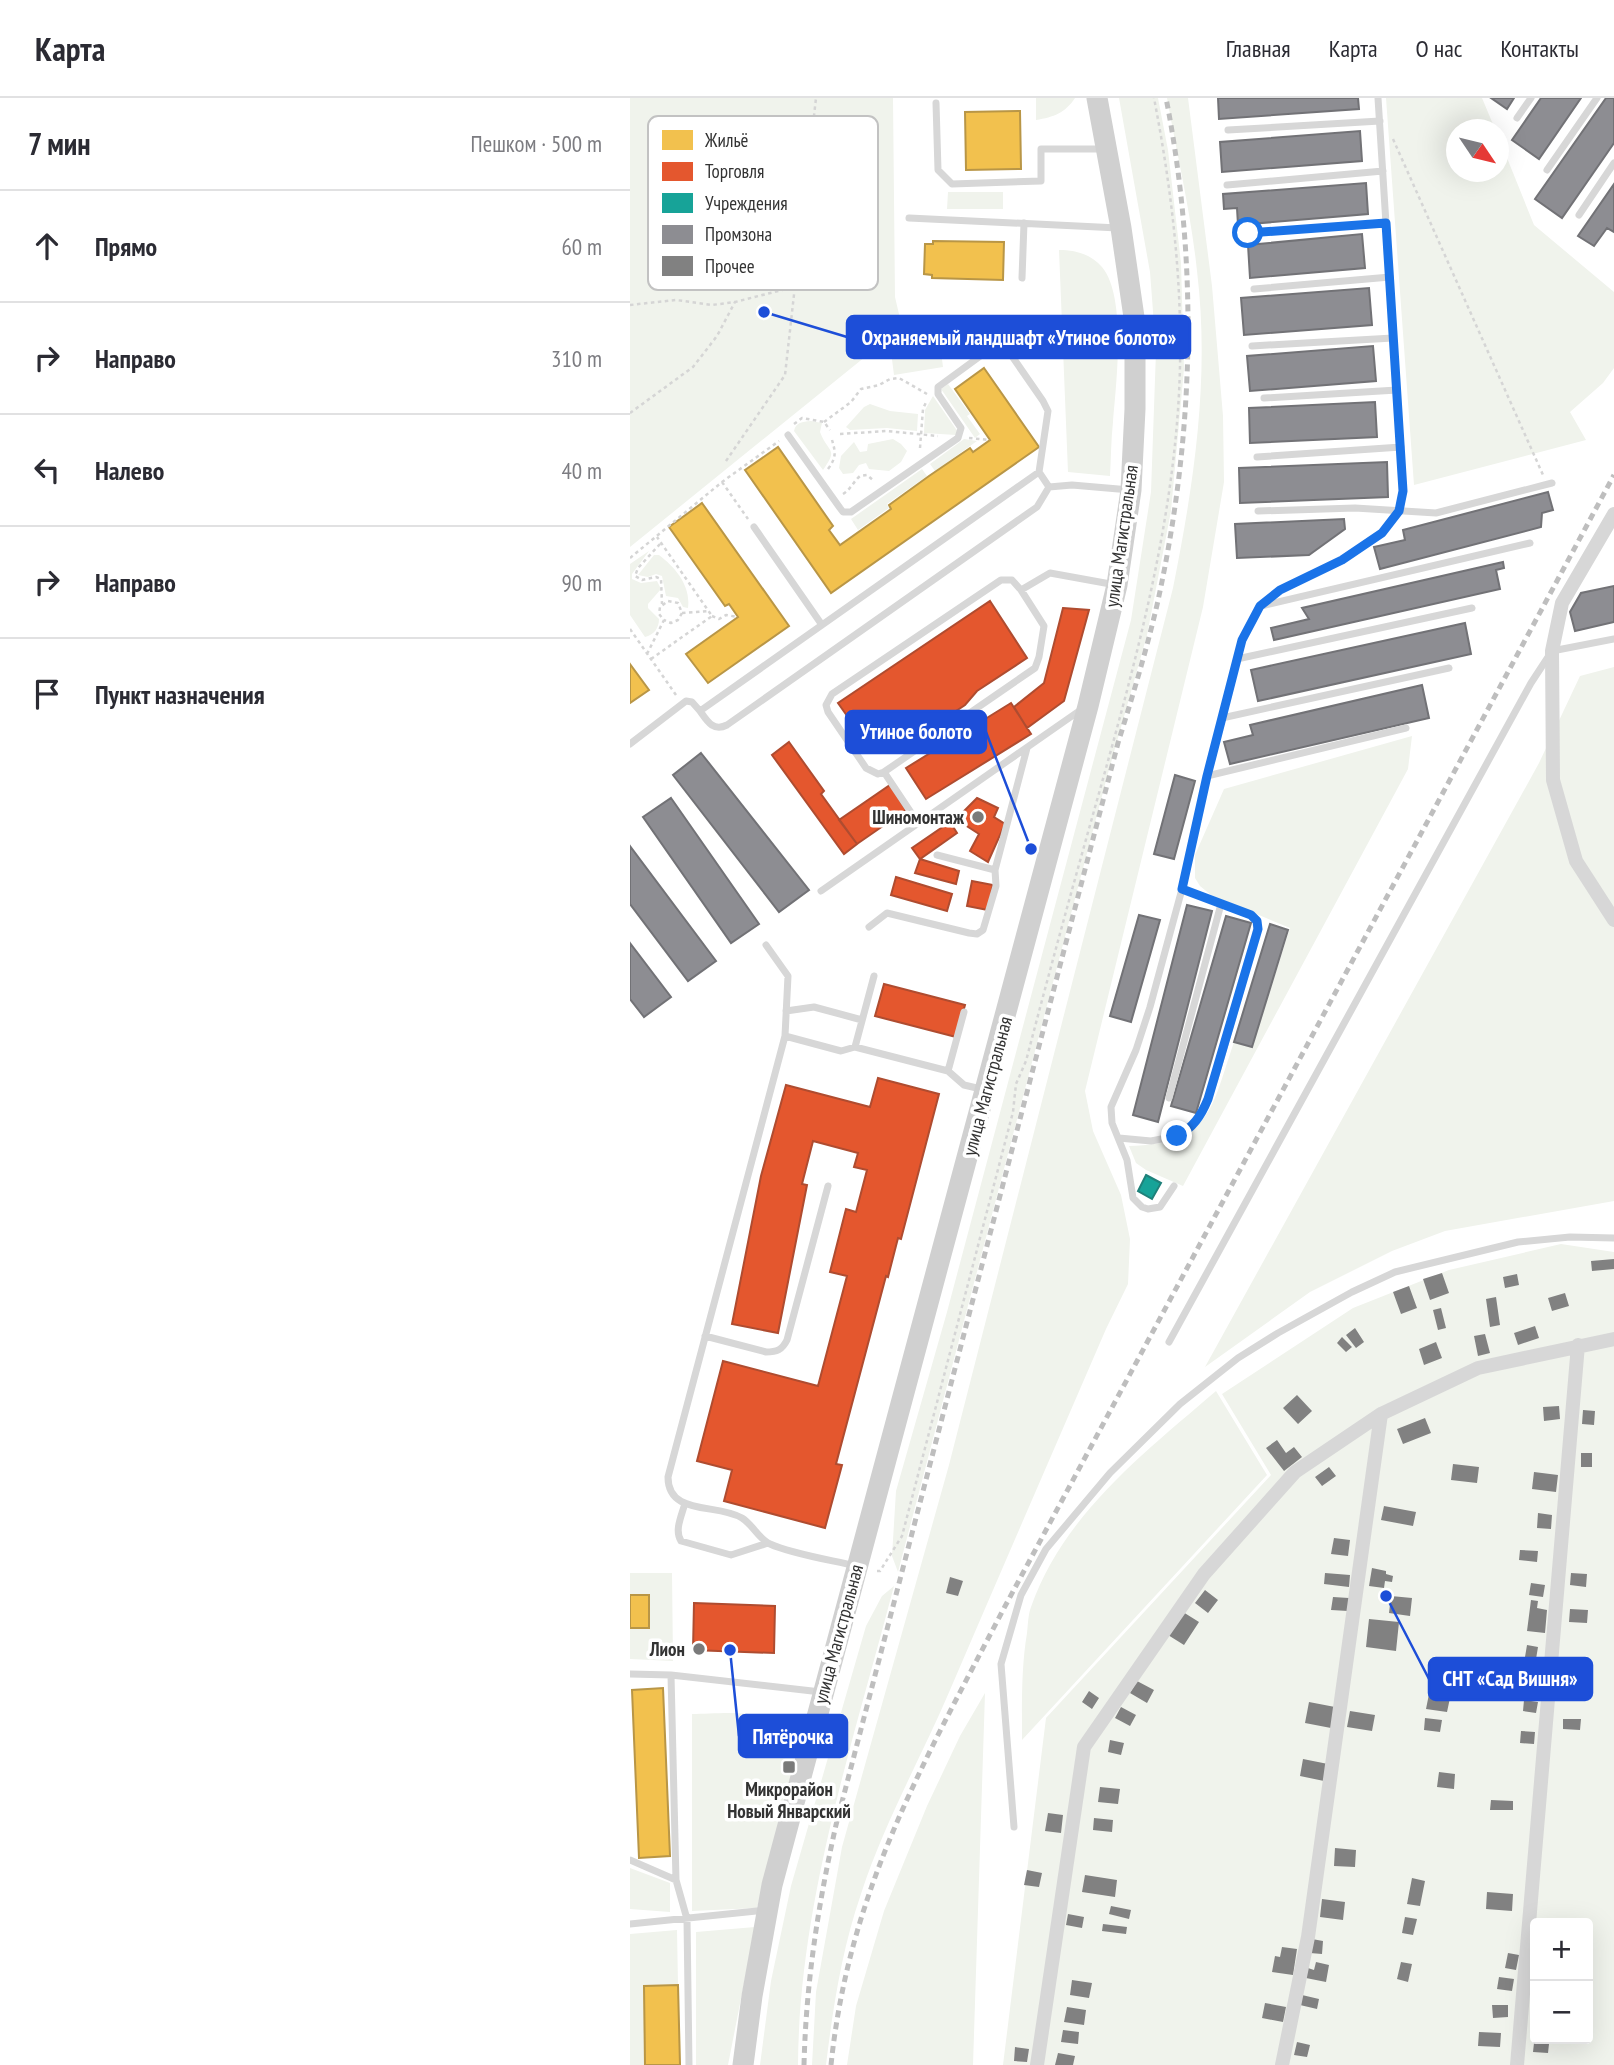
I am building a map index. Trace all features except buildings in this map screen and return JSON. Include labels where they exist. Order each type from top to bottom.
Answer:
[{"type":"main road","name":"улица Магистральная","points":[[743,2065],[767,1910],[822,1693],[1088,706],[1117,585],[1131,490],[1135,324],[1121,228],[1097,98]]},
{"type":"street","points":[[1614,514],[1562,603],[1552,651],[1553,780],[1576,861],[1614,920]]},
{"type":"street","points":[[1037,2065],[1084,1747],[1204,1574],[1295,1472],[1381,1414],[1478,1368],[1614,1339]]},
{"type":"street","points":[[1517,2065],[1578,1345]]},
{"type":"street","points":[[1282,2065],[1308,1937],[1381,1414]]},
{"type":"lane","points":[[1174,1186],[1160,1207],[1148,1209],[1136,1203],[1131,1193],[1129,1168],[1112,1122],[1111,1107],[1144,1028],[1182,889],[1207,776],[1242,640],[1260,606],[1280,590],[1362,548],[1382,533],[1399,511],[1403,491],[1378,98]]},
{"type":"lane","points":[[1517,118],[1531,98]]},
{"type":"lane","points":[[1547,170],[1597,98]]},
{"type":"lane","points":[[936,103],[937,170],[952,184],[1041,181],[1041,149],[1107,149]]},
{"type":"lane","points":[[1227,130],[1380,121]]},
{"type":"lane","points":[[1579,215],[1614,163]]},
{"type":"lane","points":[[1227,185],[1383,171]]},
{"type":"lane","points":[[909,218],[1121,228]]},
{"type":"lane","points":[[1022,278],[1024,223]]},
{"type":"lane","points":[[1248,233],[1386,223]]},
{"type":"lane","points":[[1254,289],[1390,277]]},
{"type":"lane","points":[[1252,346],[1394,338]]},
{"type":"lane","points":[[788,435],[834,500],[848,513],[958,438],[961,428],[938,394],[938,387],[995,346],[1007,349],[1048,411],[1039,472],[1049,487]]},
{"type":"lane","points":[[1264,398],[1397,390]]},
{"type":"lane","points":[[1257,457],[1401,447]]},
{"type":"lane","points":[[699,711],[1039,472]]},
{"type":"lane","points":[[1258,511],[1355,508],[1436,513],[1552,483]]},
{"type":"lane","points":[[1049,487],[1072,485],[1131,490]]},
{"type":"lane","points":[[630,744],[682,703],[692,702],[713,727],[720,729],[727,725],[1037,507],[1049,487]]},
{"type":"lane","points":[[754,527],[822,625]]},
{"type":"lane","points":[[1260,606],[1530,543]]},
{"type":"lane","points":[[1021,590],[1050,573],[1117,585]]},
{"type":"lane","points":[[1001,580],[1012,580],[1021,590],[1044,626],[1040,657],[1035,668],[884,772],[878,774],[866,768],[828,712],[828,698],[1001,580]]},
{"type":"lane","points":[[1237,659],[1472,608]]},
{"type":"lane","points":[[1169,1342],[1531,683],[1552,651],[1614,639]]},
{"type":"lane","points":[[1222,719],[1449,668]]},
{"type":"lane","points":[[821,891],[1088,706]]},
{"type":"lane","points":[[1207,776],[1406,728]]},
{"type":"lane","points":[[869,927],[887,912],[977,934],[983,930],[996,886],[995,870],[1027,748]]},
{"type":"lane","points":[[884,772],[918,823]]},
{"type":"lane","points":[[937,855],[995,870]]},
{"type":"lane","points":[[1119,1138],[1151,1141],[1177,1136],[1192,1125],[1203,1111],[1215,1079],[1258,929],[1257,921],[1251,915],[1182,889]]},
{"type":"lane","points":[[1169,1098],[1221,904]]},
{"type":"lane","points":[[766,945],[788,976],[785,1036],[668,1477],[668,1489],[674,1498],[685,1503],[741,1518],[768,1544],[856,1567]]},
{"type":"lane","points":[[855,1047],[874,976]]},
{"type":"lane","points":[[786,1011],[814,1007],[862,1020]]},
{"type":"lane","points":[[948,1071],[964,1012]]},
{"type":"lane","points":[[785,1036],[841,1051],[855,1047],[948,1071],[964,1085],[986,1091]]},
{"type":"lane","points":[[705,1336],[766,1352],[783,1348],[828,1186]]},
{"type":"lane","points":[[1014,1827],[1001,1664],[1021,1595],[1046,1549],[1110,1474],[1171,1412],[1206,1382],[1248,1352],[1352,1292],[1395,1272],[1518,1242],[1570,1237],[1614,1238]]},
{"type":"lane","points":[[685,1503],[678,1536],[681,1541],[731,1555],[768,1544]]},
{"type":"lane","points":[[630,1674],[671,1675],[822,1693]]},
{"type":"lane","points":[[671,1675],[676,1880],[687,1919],[689,2065]]},
{"type":"lane","points":[[630,1860],[676,1880]]},
{"type":"lane","points":[[630,1924],[767,1910]]},
{"type":"path","points":[[814,116],[816,98]]},
{"type":"path","points":[[1379,107],[1544,477]]},
{"type":"path","points":[[630,305],[676,300],[712,305],[782,290]]},
{"type":"path","points":[[726,461],[785,375],[794,290]]},
{"type":"path","points":[[630,413],[693,367],[717,336],[735,302]]},
{"type":"path","points":[[824,422],[851,402],[861,389],[899,378],[929,396],[923,409],[920,464]]},
{"type":"path","points":[[630,558],[722,482],[788,435],[790,427],[802,418],[824,422],[830,430]]},
{"type":"path","points":[[840,434],[886,431],[990,440]]},
{"type":"path","points":[[834,500],[851,489],[860,476],[867,475],[884,489]]},
{"type":"path","points":[[722,482],[754,527]]},
{"type":"path","points":[[656,536],[712,616],[719,619],[726,615],[738,617]]},
{"type":"path","points":[[661,543],[638,568],[635,576],[642,580],[656,577],[661,579],[662,604],[659,614],[664,620],[674,622],[681,613],[680,606],[675,601],[662,604]]},
{"type":"path","points":[[681,613],[709,611]]},
{"type":"path","points":[[651,659],[712,616]]},
{"type":"path","points":[[647,654],[664,620]]},
{"type":"path","points":[[630,629],[682,703]]},
{"type":"shaded area","points":[[630,98],[893,98],[895,297],[902,327],[630,547]]},
{"type":"shaded area","points":[[1036,98],[1075,98],[1058,114],[1036,120]]},
{"type":"shaded area","points":[[1119,98],[1158,98],[1168,150],[1181,263],[1184,369],[1171,511],[1147,635],[1107,777],[898,1572],[892,1556],[896,1491],[947,1312],[1131,620],[1151,492],[1156,351],[1150,272]]},
{"type":"shaded area","points":[[1167,98],[1188,98],[1212,286],[1223,416],[1224,482],[1203,607],[1085,1091],[1093,1131],[1121,1195],[1130,1239],[1128,1284],[870,1868],[843,1957],[826,2065],[812,2065],[816,1992],[842,1847],[949,1465],[1181,549],[1198,430],[1201,311],[1191,228]]},
{"type":"shaded area","points":[[1386,98],[1482,98],[1491,119],[1446,119],[1446,182],[1509,182],[1509,163],[1534,225],[1614,292],[1614,368],[1603,383],[1570,412],[1586,440],[1414,485]]},
{"type":"shaded area","points":[[948,192],[1003,192],[1003,209],[947,209]]},
{"type":"shaded area","points":[[1059,250],[1082,254],[1098,263],[1110,281],[1115,299],[1118,342],[1110,476],[1068,472]]},
{"type":"shaded area","points":[[939,336],[943,367],[894,375],[890,344]]},
{"type":"shaded area","points":[[948,384],[970,414],[967,416],[980,434],[975,438],[941,389]]},
{"type":"shaded area","points":[[933,396],[958,432],[956,435],[924,433],[925,410]]},
{"type":"shaded area","points":[[870,404],[890,411],[918,414],[917,431],[887,428],[850,430],[846,427]]},
{"type":"shaded area","points":[[811,421],[822,423],[820,432],[831,454],[823,470],[794,431],[798,424]]},
{"type":"shaded area","points":[[893,439],[907,451],[901,462],[889,471],[869,469],[866,463],[859,465],[853,473],[843,474],[839,468],[841,456],[854,442],[860,452],[867,451],[868,444]]},
{"type":"shaded area","points":[[964,439],[977,441],[935,471],[930,464]]},
{"type":"shaded area","points":[[922,469],[927,476],[887,504],[889,508],[858,530],[851,519]]},
{"type":"shaded area","points":[[649,551],[632,574],[632,579],[641,583],[657,581],[661,589],[648,604],[648,608],[659,619],[658,625],[653,633],[645,637],[630,615],[630,564]]},
{"type":"shaded area","points":[[654,555],[665,560],[681,578],[687,592],[688,608],[683,607],[678,598],[666,596],[662,576],[638,575]]},
{"type":"shaded area","points":[[1614,667],[1614,1201],[1445,1231],[1392,1251],[1310,1292],[1205,1367],[1539,763],[1580,676]]},
{"type":"shaded area","points":[[1412,736],[1408,769],[1183,1186],[1146,1170],[1136,1163],[1129,1146],[1156,1144],[1192,1130],[1204,1118],[1212,1104],[1234,1042],[1252,1047],[1290,928],[1211,895],[1195,878],[1195,855],[1224,789]]},
{"type":"shaded area","points":[[1561,1244],[1614,1252],[1614,2065],[1003,2065],[1046,1718],[1271,1475],[1222,1394],[1353,1308],[1449,1270]]},
{"type":"shaded area","points":[[1216,1391],[1267,1475],[1022,1740],[1023,1673],[1029,1617],[1045,1574],[1063,1543],[1108,1488]]},
{"type":"shaded area","points":[[630,1573],[672,1573],[673,1661],[630,1659],[630,1628],[649,1628],[649,1596],[630,1595]]},
{"type":"shaded area","points":[[894,1586],[846,1764],[818,1883],[801,2004],[798,2065],[760,2065],[771,1981],[791,1886],[866,1626],[882,1596]]},
{"type":"shaded area","points":[[985,1693],[973,2065],[847,2065],[856,2006],[884,1911],[927,1806],[960,1736]]},
{"type":"shaded area","points":[[738,1713],[770,1718],[783,1724],[793,1734],[798,1748],[757,1908],[692,1911],[692,1714]]},
{"type":"shaded area","points":[[630,1868],[670,1883],[670,1912],[630,1909]]},
{"type":"shaded area","points":[[755,1927],[728,2065],[696,2065],[696,1932]]},
{"type":"shaded area","points":[[677,1930],[678,1985],[644,1986],[645,2065],[630,2065],[630,1934]]},
{"type":"railway","points":[[804,2065],[814,1944],[836,1825],[1118,743],[1148,640],[1169,542],[1179,479],[1188,352],[1184,225],[1166,98]]},
{"type":"railway","points":[[831,2065],[840,2001],[854,1941],[894,1829],[945,1721],[1614,475]]},
{"type":"place","name":"Охраняемый ландшафт «Утиное болото»","points":[[764,312]]},
{"type":"place","name":"Шиномонтаж","points":[[978,817]]},
{"type":"place","name":"Утиное болото","points":[[1031,849]]},
{"type":"place","name":"СНТ «Сад Вишня»","points":[[1386,1596]]},
{"type":"place","name":"Лион","points":[[699,1649]]},
{"type":"place","name":"Пятёрочка","points":[[730,1650]]},
{"type":"place","name":"Микрорайон Новый Январский","points":[[789,1767]]},
{"type":"route","points":[[1177,1136],[1192,1125],[1208,1099],[1258,929],[1257,921],[1251,915],[1182,889],[1207,776],[1242,640],[1260,606],[1280,590],[1342,560],[1382,533],[1399,511],[1403,491],[1386,223],[1248,233]]}]
